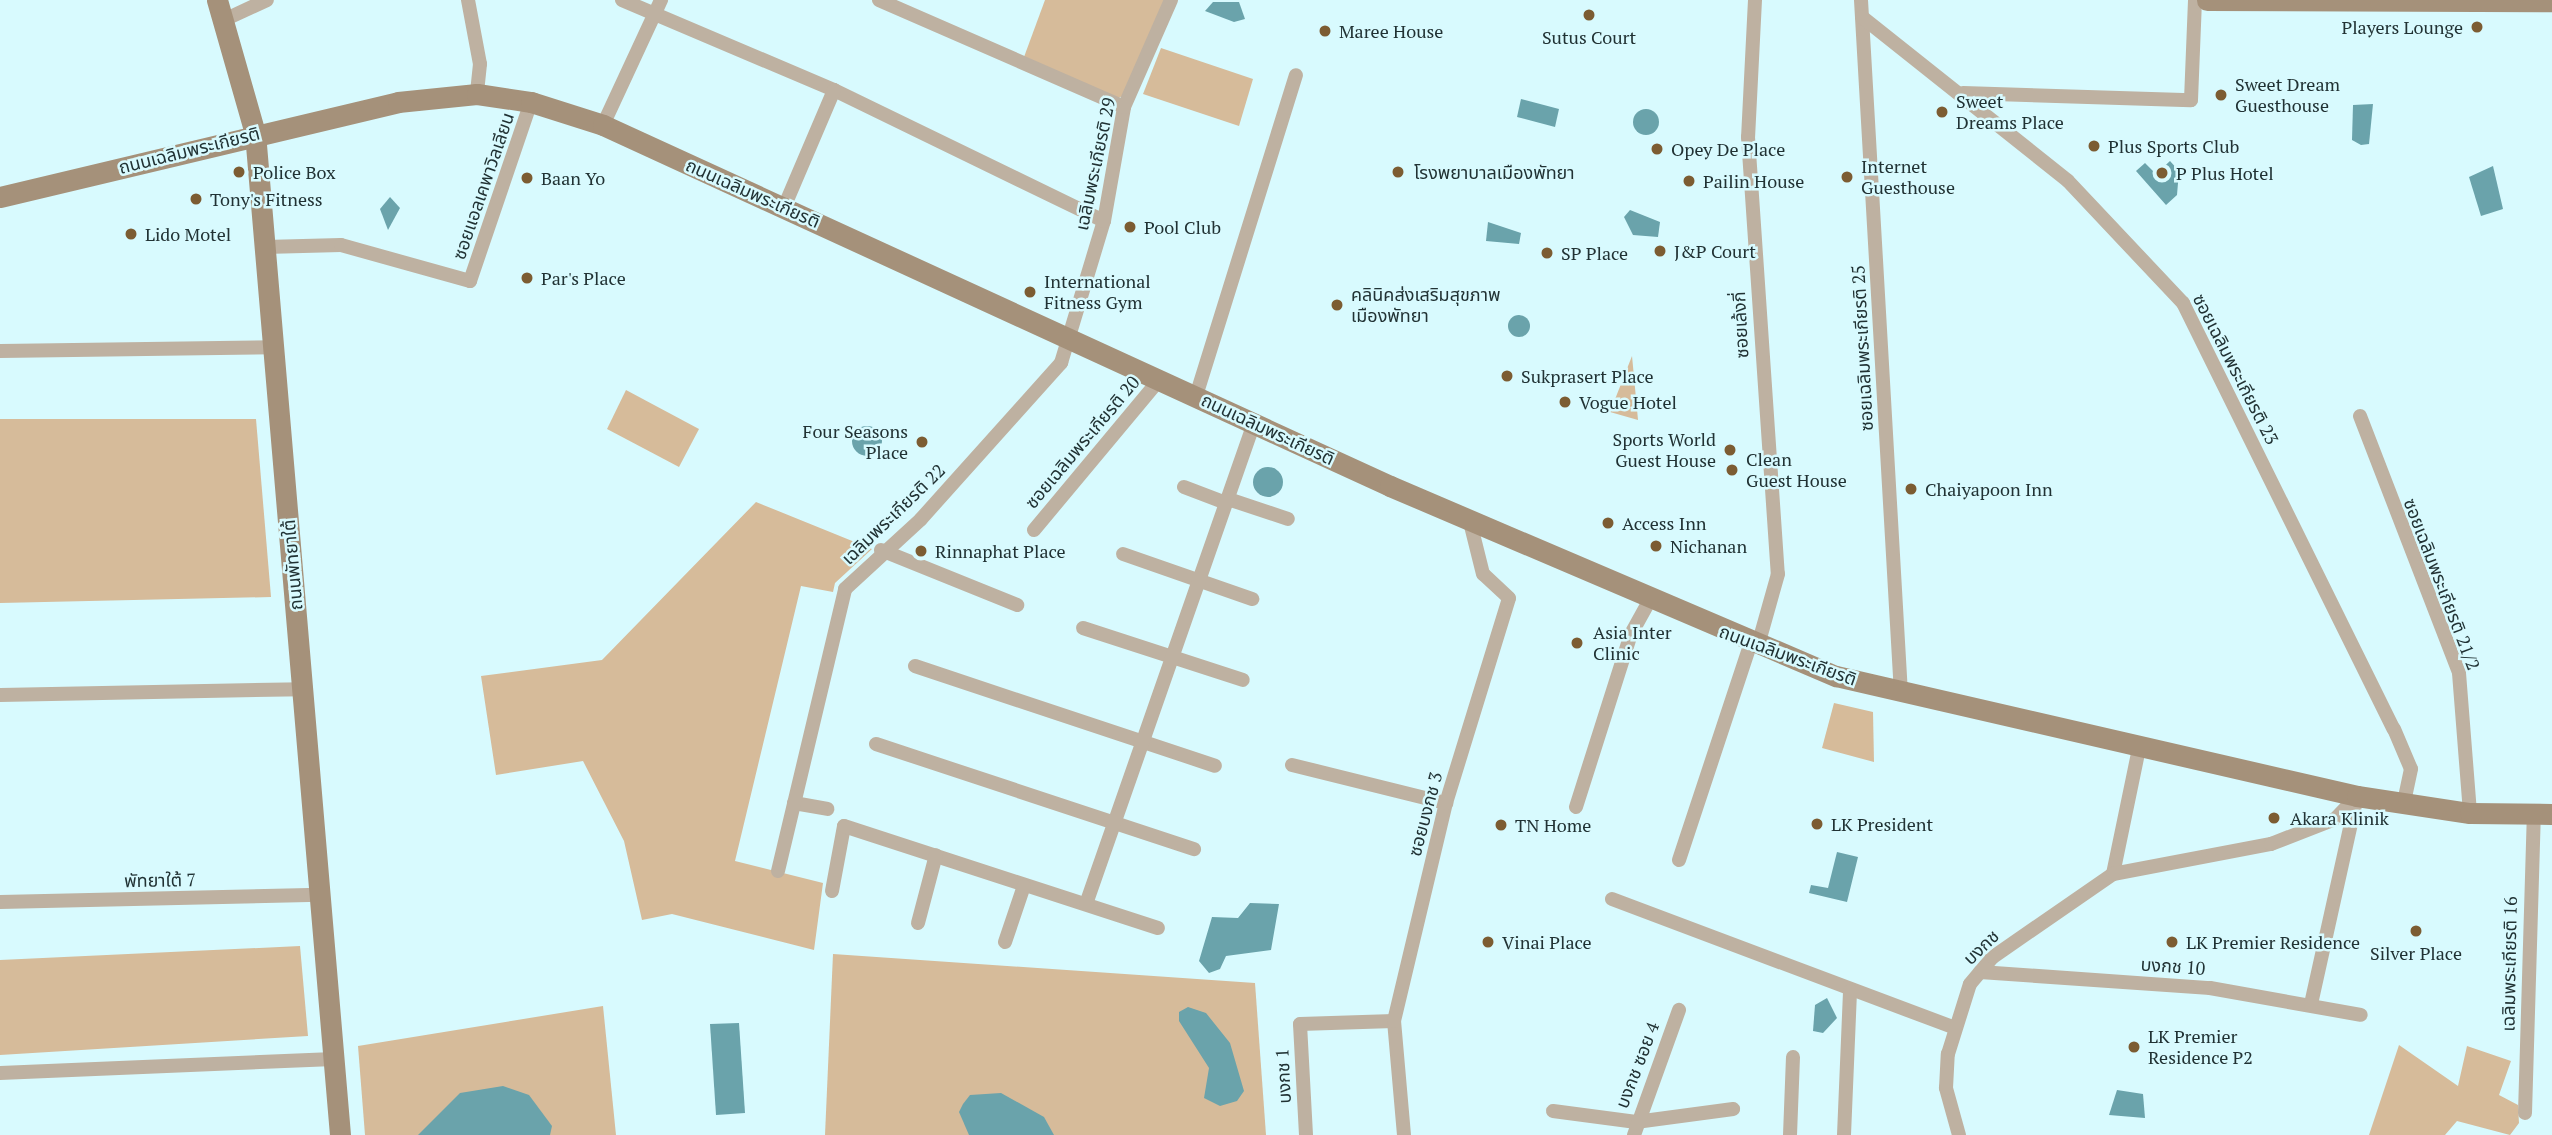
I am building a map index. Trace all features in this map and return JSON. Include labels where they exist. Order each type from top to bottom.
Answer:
[{"type":"main road","points":[[2207,0],[2552,1]]},
{"type":"main road","name":"ถนนพัทยาใต้","points":[[221,10],[255,132],[340,1135]]},
{"type":"main road","name":"ถนนเฉลิมพระเกียรติ","points":[[0,197],[255,132],[398,102],[477,94],[531,102],[603,125],[785,205],[1254,423],[1649,601],[1754,643],[1901,693],[2357,796],[2470,813],[2543,815]]},
{"type":"street","points":[[221,10],[267,0]]},
{"type":"street","points":[[468,0],[480,64],[477,94]]},
{"type":"street","points":[[622,0],[658,7],[1104,221]]},
{"type":"street","points":[[879,0],[1124,107]]},
{"type":"street","name":"เฉลิมพระเกียรติ 29","points":[[1071,340],[1104,221],[1124,107],[1171,0]]},
{"type":"street","name":"ซอยเล้งกี่","points":[[1679,860],[1777,574],[1748,137],[1755,0]]},
{"type":"street","name":"ซอยเฉลิมพระเกียรติ 25","points":[[1861,0],[1901,693]]},
{"type":"street","points":[[1963,93],[2191,100],[2195,0]]},
{"type":"street","points":[[603,125],[658,7]]},
{"type":"street","name":"ซอยเฉลิมพระเกียรติ 23","points":[[1862,17],[1963,93],[2068,181],[2183,303],[2395,729],[2411,769],[2404,803]]},
{"type":"street","points":[[1196,396],[1296,75]]},
{"type":"street","points":[[785,205],[834,90]]},
{"type":"street","name":"ซอยแอลเคพาวิลเลียน","points":[[265,247],[341,246],[470,281],[531,102]]},
{"type":"street","name":"เฉลิมพระเกียรติ 22","points":[[778,871],[845,589],[881,550],[921,519],[1061,363],[1071,340]]},
{"type":"street","points":[[0,351],[274,347]]},
{"type":"street","name":"ซอยเฉลิมพระเกียรติ 20","points":[[1034,530],[1160,379]]},
{"type":"street","name":"ซอยเฉลิมพระเกียรติ 21/2","points":[[2360,416],[2459,673],[2470,813]]},
{"type":"street","points":[[1086,904],[1254,423]]},
{"type":"street","points":[[1184,487],[1288,519]]},
{"type":"street","name":"ซอยบงกช 3","points":[[1404,1135],[1394,1021],[1446,803],[1509,598],[1483,574],[1469,518]]},
{"type":"street","points":[[881,550],[1017,605]]},
{"type":"street","points":[[1123,554],[1252,598]]},
{"type":"street","points":[[1576,807],[1631,634],[1649,601]]},
{"type":"street","points":[[1083,628],[1243,680]]},
{"type":"street","points":[[915,666],[1144,739],[1215,766]]},
{"type":"street","points":[[0,695],[302,690]]},
{"type":"street","points":[[876,744],[1194,849]]},
{"type":"street","points":[[2139,748],[2113,874],[2271,844],[2335,819],[2357,796]]},
{"type":"street","points":[[1292,765],[1446,803]]},
{"type":"street","points":[[2311,1004],[2357,796]]},
{"type":"street","points":[[794,803],[827,809]]},
{"type":"street","name":"เฉลิมพระเกียรติ 16","points":[[2525,1113],[2543,815]]},
{"type":"street","points":[[832,891],[844,826],[1158,928]]},
{"type":"street","points":[[918,923],[936,855]]},
{"type":"street","name":"บงกช","points":[[1959,1135],[1946,1088],[1953,1027],[1980,972],[2113,874]]},
{"type":"street","points":[[1005,942],[1024,886]]},
{"type":"street","name":"พัทยาใต้ 7","points":[[0,902],[320,895]]},
{"type":"street","points":[[1612,899],[1850,991],[1953,1027]]},
{"type":"street","name":"บงกช 10","points":[[1980,972],[2210,988],[2361,1015]]},
{"type":"street","points":[[1844,1135],[1850,991]]},
{"type":"street","name":"บงกช ซอย 4","points":[[1635,1128],[1679,1010]]},
{"type":"street","name":"บงกช 1","points":[[1306,1135],[1300,1024],[1394,1021]]},
{"type":"street","points":[[1790,1135],[1793,1057]]},
{"type":"street","points":[[0,1073],[334,1059]]},
{"type":"street","points":[[1553,1111],[1635,1128],[1733,1109]]},
{"type":"shaded area","points":[[1045,0],[1165,0],[1124,95],[1117,99],[1024,57]]},
{"type":"shaded area","points":[[1161,48],[1253,79],[1239,126],[1143,94]]},
{"type":"shaded area","points":[[1632,356],[1638,420],[1610,412]]},
{"type":"shaded area","points":[[626,390],[699,429],[679,467],[607,429]]},
{"type":"shaded area","points":[[0,419],[256,419],[271,597],[0,603]]},
{"type":"shaded area","points":[[756,502],[872,549],[835,583],[833,592],[801,586],[735,861],[823,883],[814,950],[672,914],[642,920],[624,841],[583,761],[496,775],[481,676],[602,660]]},
{"type":"shaded area","points":[[1834,703],[1873,712],[1874,762],[1822,748]]},
{"type":"shaded area","points":[[300,946],[308,1036],[0,1055],[0,960]]},
{"type":"shaded area","points":[[833,954],[1255,983],[1266,1135],[825,1135]]},
{"type":"shaded area","points":[[603,1006],[616,1135],[365,1135],[358,1046]]},
{"type":"shaded area","points":[[2399,1045],[2458,1086],[2467,1046],[2511,1061],[2499,1095],[2518,1105],[2519,1123],[2510,1135],[2457,1121],[2445,1135],[2369,1135]]},
{"type":"water","points":[[1213,2],[1239,2],[1245,19],[1234,22],[1205,11]]},
{"type":"water","points":[[1521,99],[1559,109],[1555,127],[1517,117]]},
{"type":"water","points":[[2373,104],[2369,144],[2361,145],[2352,140],[2353,105]]},
{"type":"water","points":[[1646,109],[1655,113],[1659,122],[1655,131],[1646,135],[1637,131],[1633,122],[1637,113]]},
{"type":"water","points":[[2170,161],[2179,171],[2177,195],[2166,205],[2136,171],[2145,163],[2156,174]]},
{"type":"water","points":[[2493,166],[2503,209],[2481,216],[2469,177]]},
{"type":"water","points":[[390,197],[400,208],[388,230],[380,209]]},
{"type":"water","points":[[1630,210],[1660,222],[1658,237],[1633,235],[1624,217]]},
{"type":"water","points":[[1488,222],[1521,233],[1519,244],[1486,241]]},
{"type":"water","points":[[1519,315],[1527,318],[1530,326],[1527,334],[1519,337],[1511,334],[1508,326],[1511,318]]},
{"type":"water","points":[[867,426],[878,430],[882,441],[878,452],[867,456],[856,452],[852,441],[856,430]]},
{"type":"water","points":[[1268,467],[1274,468],[1282,476],[1282,488],[1274,496],[1268,497],[1262,496],[1254,488],[1253,482],[1254,476],[1262,468]]},
{"type":"water","points":[[1837,852],[1858,857],[1847,902],[1809,893],[1811,885],[1828,888]]},
{"type":"water","points":[[1250,903],[1279,904],[1271,950],[1226,956],[1220,969],[1209,973],[1199,961],[1212,917],[1238,918]]},
{"type":"water","points":[[1827,998],[1837,1018],[1823,1033],[1813,1031],[1815,1005]]},
{"type":"water","points":[[1188,1007],[1206,1013],[1230,1043],[1244,1091],[1237,1101],[1220,1106],[1204,1098],[1209,1068],[1179,1021],[1179,1012]]},
{"type":"water","points":[[739,1023],[745,1113],[716,1115],[710,1024]]},
{"type":"water","points":[[503,1086],[529,1095],[552,1126],[550,1135],[418,1135],[460,1093]]},
{"type":"water","points":[[2117,1090],[2143,1094],[2145,1118],[2109,1115]]},
{"type":"water","points":[[1001,1093],[1044,1117],[1054,1135],[969,1135],[959,1112],[963,1104],[970,1095]]},
{"type":"place","name":"Sutus Court","points":[[1589,15]]},
{"type":"place","name":"Players Lounge","points":[[2477,27]]},
{"type":"place","name":"Maree House","points":[[1325,31]]},
{"type":"place","name":"Sweet Dream Guesthouse","points":[[2221,95]]},
{"type":"place","name":"Sweet Dreams Place","points":[[1942,112]]},
{"type":"place","name":"Plus Sports Club","points":[[2094,146]]},
{"type":"place","name":"Opey De Place","points":[[1657,149]]},
{"type":"place","name":"Police Box","points":[[239,172]]},
{"type":"place","name":"โรงพยาบาลเมืองพัทยา","points":[[1398,172]]},
{"type":"place","name":"P Plus Hotel","points":[[2162,173]]},
{"type":"place","name":"Internet Guesthouse","points":[[1847,177]]},
{"type":"place","name":"Baan Yo","points":[[527,178]]},
{"type":"place","name":"Pailin House","points":[[1689,181]]},
{"type":"place","name":"Tony's Fitness","points":[[196,199]]},
{"type":"place","name":"Pool Club","points":[[1130,227]]},
{"type":"place","name":"Lido Motel","points":[[131,234]]},
{"type":"place","name":"J&P Court","points":[[1660,251]]},
{"type":"place","name":"SP Place","points":[[1547,253]]},
{"type":"place","name":"Par's Place","points":[[527,278]]},
{"type":"place","name":"International Fitness Gym","points":[[1030,292]]},
{"type":"place","name":"คลินิคส่งเสริมสุขภาพ เมืองพัทยา","points":[[1337,305]]},
{"type":"place","name":"Sukprasert Place","points":[[1507,376]]},
{"type":"place","name":"Vogue Hotel","points":[[1565,402]]},
{"type":"place","name":"Four Seasons Place","points":[[922,442]]},
{"type":"place","name":"Sports World Guest House","points":[[1730,450]]},
{"type":"place","name":"Clean Guest House","points":[[1732,470]]},
{"type":"place","name":"Chaiyapoon Inn","points":[[1911,489]]},
{"type":"place","name":"Access Inn","points":[[1608,523]]},
{"type":"place","name":"Nichanan","points":[[1656,546]]},
{"type":"place","name":"Rinnaphat Place","points":[[921,551]]},
{"type":"place","name":"Asia Inter Clinic","points":[[1577,643]]},
{"type":"place","name":"Akara Klinik","points":[[2274,818]]},
{"type":"place","name":"LK President","points":[[1817,824]]},
{"type":"place","name":"TN Home","points":[[1501,825]]},
{"type":"place","name":"Silver Place","points":[[2416,931]]},
{"type":"place","name":"Vinai Place","points":[[1488,942]]},
{"type":"place","name":"LK Premier Residence","points":[[2172,942]]},
{"type":"place","name":"LK Premier Residence P2","points":[[2134,1047]]}]
